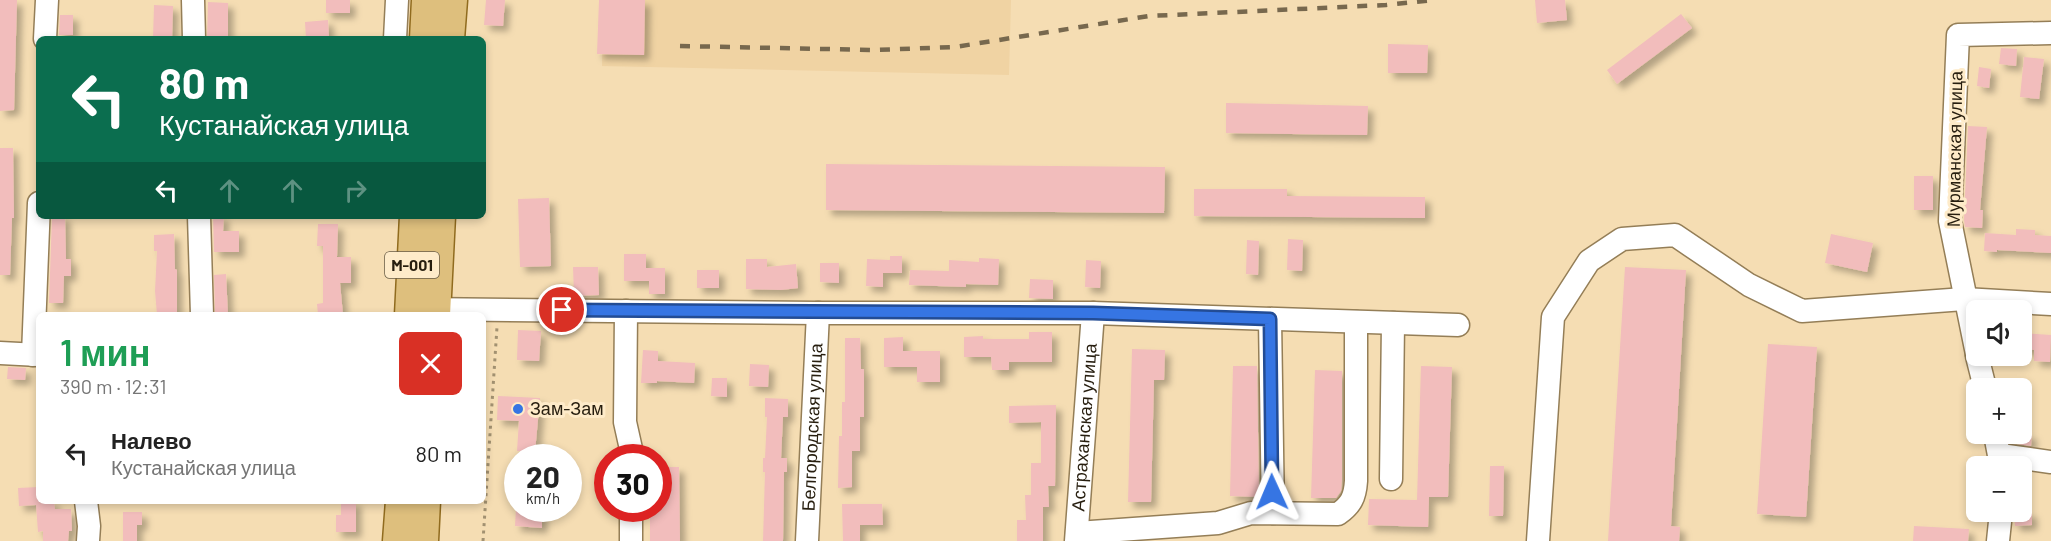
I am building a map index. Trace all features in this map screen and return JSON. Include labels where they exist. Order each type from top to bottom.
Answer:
[{"type":"main road","points":[[424,36],[426,0]]},
{"type":"main road","points":[[450,36],[453,0]]},
{"type":"main road","name":"M-001","points":[[414,219],[423,312]]},
{"type":"main road","name":"M-001","points":[[423,312],[440,219]]},
{"type":"main road","points":[[398,541],[400,504]]},
{"type":"main road","points":[[424,541],[426,504]]},
{"type":"street","points":[[45,36],[47,0]]},
{"type":"street","points":[[193,0],[194,36]]},
{"type":"street","points":[[395,36],[397,0]]},
{"type":"street","name":"Мурманская улица","points":[[1966,308],[1950,221],[1958,35],[2051,33]]},
{"type":"street","points":[[37,312],[39,219]]},
{"type":"street","points":[[199,219],[202,312]]},
{"type":"street","points":[[1538,541],[1553,317],[1589,261],[1622,239],[1675,235],[1749,285],[1802,311],[1964,299],[2051,304]]},
{"type":"street","points":[[423,312],[498,310],[1093,313],[1458,325]]},
{"type":"street","points":[[626,311],[625,422],[630,444]]},
{"type":"street","name":"Белгородская улица","points":[[807,541],[818,313]]},
{"type":"street","name":"Астраханская улица","points":[[1076,537],[1093,313]]},
{"type":"street","points":[[1270,319],[1273,513]]},
{"type":"street","points":[[1076,537],[1218,523],[1251,513],[1338,514],[1348,507],[1355,496],[1356,482],[1356,322]]},
{"type":"street","points":[[1391,479],[1393,323]]},
{"type":"street","points":[[0,353],[36,355]]},
{"type":"street","points":[[1999,452],[2051,462]]},
{"type":"street","points":[[86,504],[88,541]]},
{"type":"street","points":[[631,522],[631,541]]},
{"type":"street","points":[[1998,541],[2000,522]]},
{"type":"path","points":[[486,495],[498,310]]},
{"type":"path","points":[[483,541],[485,504]]},
{"type":"shaded area","points":[[603,0],[1011,0],[1009,75],[602,66]]},
{"type":"building","points":[[0,0],[17,0],[14,110],[0,111]]},
{"type":"building","points":[[326,0],[350,0],[350,13],[326,13]]},
{"type":"building","points":[[486,0],[505,0],[503,26],[484,25]]},
{"type":"building","points":[[599,0],[645,0],[644,55],[597,54]]},
{"type":"building","points":[[1535,0],[1565,0],[1567,20],[1537,23]]},
{"type":"building","points":[[208,2],[228,3],[228,36],[207,36]]},
{"type":"building","points":[[154,5],[173,6],[172,36],[153,36]]},
{"type":"building","points":[[1681,14],[1692,28],[1617,84],[1607,70]]},
{"type":"building","points":[[60,15],[73,15],[73,35],[59,35]]},
{"type":"building","points":[[328,20],[329,36],[306,36],[305,22]]},
{"type":"building","points":[[1388,44],[1428,45],[1427,73],[1388,73]]},
{"type":"building","points":[[2001,48],[2017,49],[2016,66],[1999,64]]},
{"type":"building","points":[[2024,57],[2044,59],[2039,99],[2020,97]]},
{"type":"building","points":[[1979,67],[1991,69],[1989,88],[1977,86]]},
{"type":"building","points":[[1226,103],[1368,106],[1367,135],[1226,133]]},
{"type":"building","points":[[1968,126],[1987,127],[1980,210],[1983,210],[1982,228],[1965,227],[1964,220]]},
{"type":"building","points":[[0,148],[13,148],[14,218],[12,218],[10,275],[0,275]]},
{"type":"building","points":[[826,164],[1165,167],[1164,213],[826,210]]},
{"type":"building","points":[[1914,176],[1933,176],[1933,210],[1914,210]]},
{"type":"building","points":[[1194,189],[1287,189],[1287,196],[1425,197],[1425,218],[1194,216]]},
{"type":"building","points":[[549,198],[551,266],[520,267],[518,199]]},
{"type":"building","points":[[52,219],[65,219],[66,259],[71,259],[71,276],[64,276],[63,303],[49,303]]},
{"type":"building","points":[[213,219],[224,219],[223,231],[239,231],[239,252],[214,252]]},
{"type":"building","points":[[318,224],[338,224],[337,257],[351,257],[351,283],[340,283],[343,312],[318,312],[317,304],[323,303],[323,246],[317,246]]},
{"type":"building","points":[[2016,229],[2035,230],[2035,235],[2051,236],[2051,253],[1984,251],[1985,233],[2016,235]]},
{"type":"building","points":[[174,234],[177,312],[157,312],[155,291],[157,251],[154,251],[154,235]]},
{"type":"building","points":[[1831,234],[1873,243],[1867,272],[1825,263]]},
{"type":"building","points":[[1288,239],[1303,240],[1302,271],[1287,270]]},
{"type":"building","points":[[1247,240],[1259,241],[1258,275],[1246,274]]},
{"type":"building","points":[[624,254],[646,254],[646,268],[665,268],[665,294],[649,294],[649,281],[624,281]]},
{"type":"building","points":[[890,256],[902,256],[902,273],[883,273],[883,287],[866,286],[867,259],[890,260]]},
{"type":"building","points":[[979,258],[999,259],[998,285],[966,284],[966,287],[909,285],[910,270],[949,271],[949,260],[979,262]]},
{"type":"building","points":[[746,259],[767,259],[767,267],[796,264],[798,288],[746,289]]},
{"type":"building","points":[[1086,260],[1101,261],[1100,288],[1085,287]]},
{"type":"building","points":[[820,263],[839,263],[839,283],[820,282]]},
{"type":"building","points":[[573,267],[598,267],[599,295],[574,296]]},
{"type":"building","points":[[1625,267],[1686,270],[1671,526],[1680,527],[1679,541],[1608,541]]},
{"type":"building","points":[[697,270],[719,270],[719,288],[697,288]]},
{"type":"building","points":[[226,274],[228,312],[215,312],[214,275]]},
{"type":"building","points":[[1030,279],[1053,280],[1053,299],[1029,298]]},
{"type":"building","points":[[518,330],[541,331],[539,361],[517,360]]},
{"type":"building","points":[[1029,332],[1052,332],[1052,362],[1009,362],[1009,370],[992,370],[991,357],[964,357],[964,337],[1029,339]]},
{"type":"building","points":[[2032,334],[2051,335],[2050,362],[2034,361],[2034,350],[2032,350]]},
{"type":"building","points":[[903,337],[903,351],[940,351],[940,382],[917,382],[917,367],[884,367],[884,338]]},
{"type":"building","points":[[845,338],[860,338],[861,369],[864,369],[864,417],[860,417],[860,451],[852,451],[852,487],[838,488],[839,436],[842,436],[842,402],[845,402]]},
{"type":"building","points":[[1768,344],[1817,347],[1806,517],[1757,514]]},
{"type":"building","points":[[1132,349],[1165,350],[1164,380],[1154,380],[1151,502],[1128,502]]},
{"type":"building","points":[[643,350],[658,351],[658,361],[695,363],[694,383],[657,381],[657,383],[641,383]]},
{"type":"building","points":[[750,364],[769,365],[768,387],[749,386]]},
{"type":"building","points":[[1233,366],[1257,366],[1259,497],[1230,496]]},
{"type":"building","points":[[1421,366],[1452,367],[1448,497],[1429,497],[1428,527],[1368,525],[1369,499],[1417,500]]},
{"type":"building","points":[[8,367],[26,368],[25,380],[7,379]]},
{"type":"building","points":[[1315,370],[1342,371],[1342,480],[1341,491],[1336,498],[1311,498]]},
{"type":"building","points":[[712,378],[727,378],[727,397],[711,396]]},
{"type":"building","name":"Зам-Зам","points":[[498,396],[540,398],[536,444],[517,444],[519,421],[497,420]]},
{"type":"building","points":[[765,398],[788,399],[788,417],[783,417],[781,458],[787,458],[787,472],[784,472],[783,541],[763,541],[765,472],[763,472],[763,458],[765,458],[767,417],[765,417]]},
{"type":"building","points":[[1056,405],[1055,486],[1048,486],[1049,507],[1043,507],[1043,541],[1017,541],[1017,520],[1026,520],[1025,495],[1031,495],[1031,463],[1041,463],[1041,422],[1009,423],[1009,406]]},
{"type":"building","points":[[1490,466],[1504,466],[1503,516],[1489,516]]},
{"type":"building","points":[[672,467],[679,467],[680,541],[650,541],[650,522],[672,522]]},
{"type":"building","points":[[36,487],[36,504],[54,504],[55,509],[71,509],[72,531],[69,531],[68,541],[43,541],[43,531],[38,532],[36,505],[19,506],[18,488]]},
{"type":"building","points":[[341,504],[356,504],[356,532],[336,532],[336,515],[341,515]]},
{"type":"building","points":[[842,504],[882,504],[883,525],[860,525],[860,541],[843,541]]},
{"type":"building","points":[[123,512],[142,512],[142,525],[137,525],[137,541],[123,541]]},
{"type":"building","points":[[515,522],[542,522],[542,528],[515,526]]},
{"type":"building","points":[[2015,522],[2032,522],[2032,525],[2015,526]]},
{"type":"building","points":[[1914,526],[1969,529],[1968,541],[1913,541]]},
{"type":"railway","points":[[680,46],[873,50],[955,47],[1149,16],[1386,5],[1434,0]]},
{"type":"place","name":"Зам-Зам","points":[[518,409]]},
{"type":"route","points":[[562,310],[1093,313],[1270,319],[1272,492]]}]
